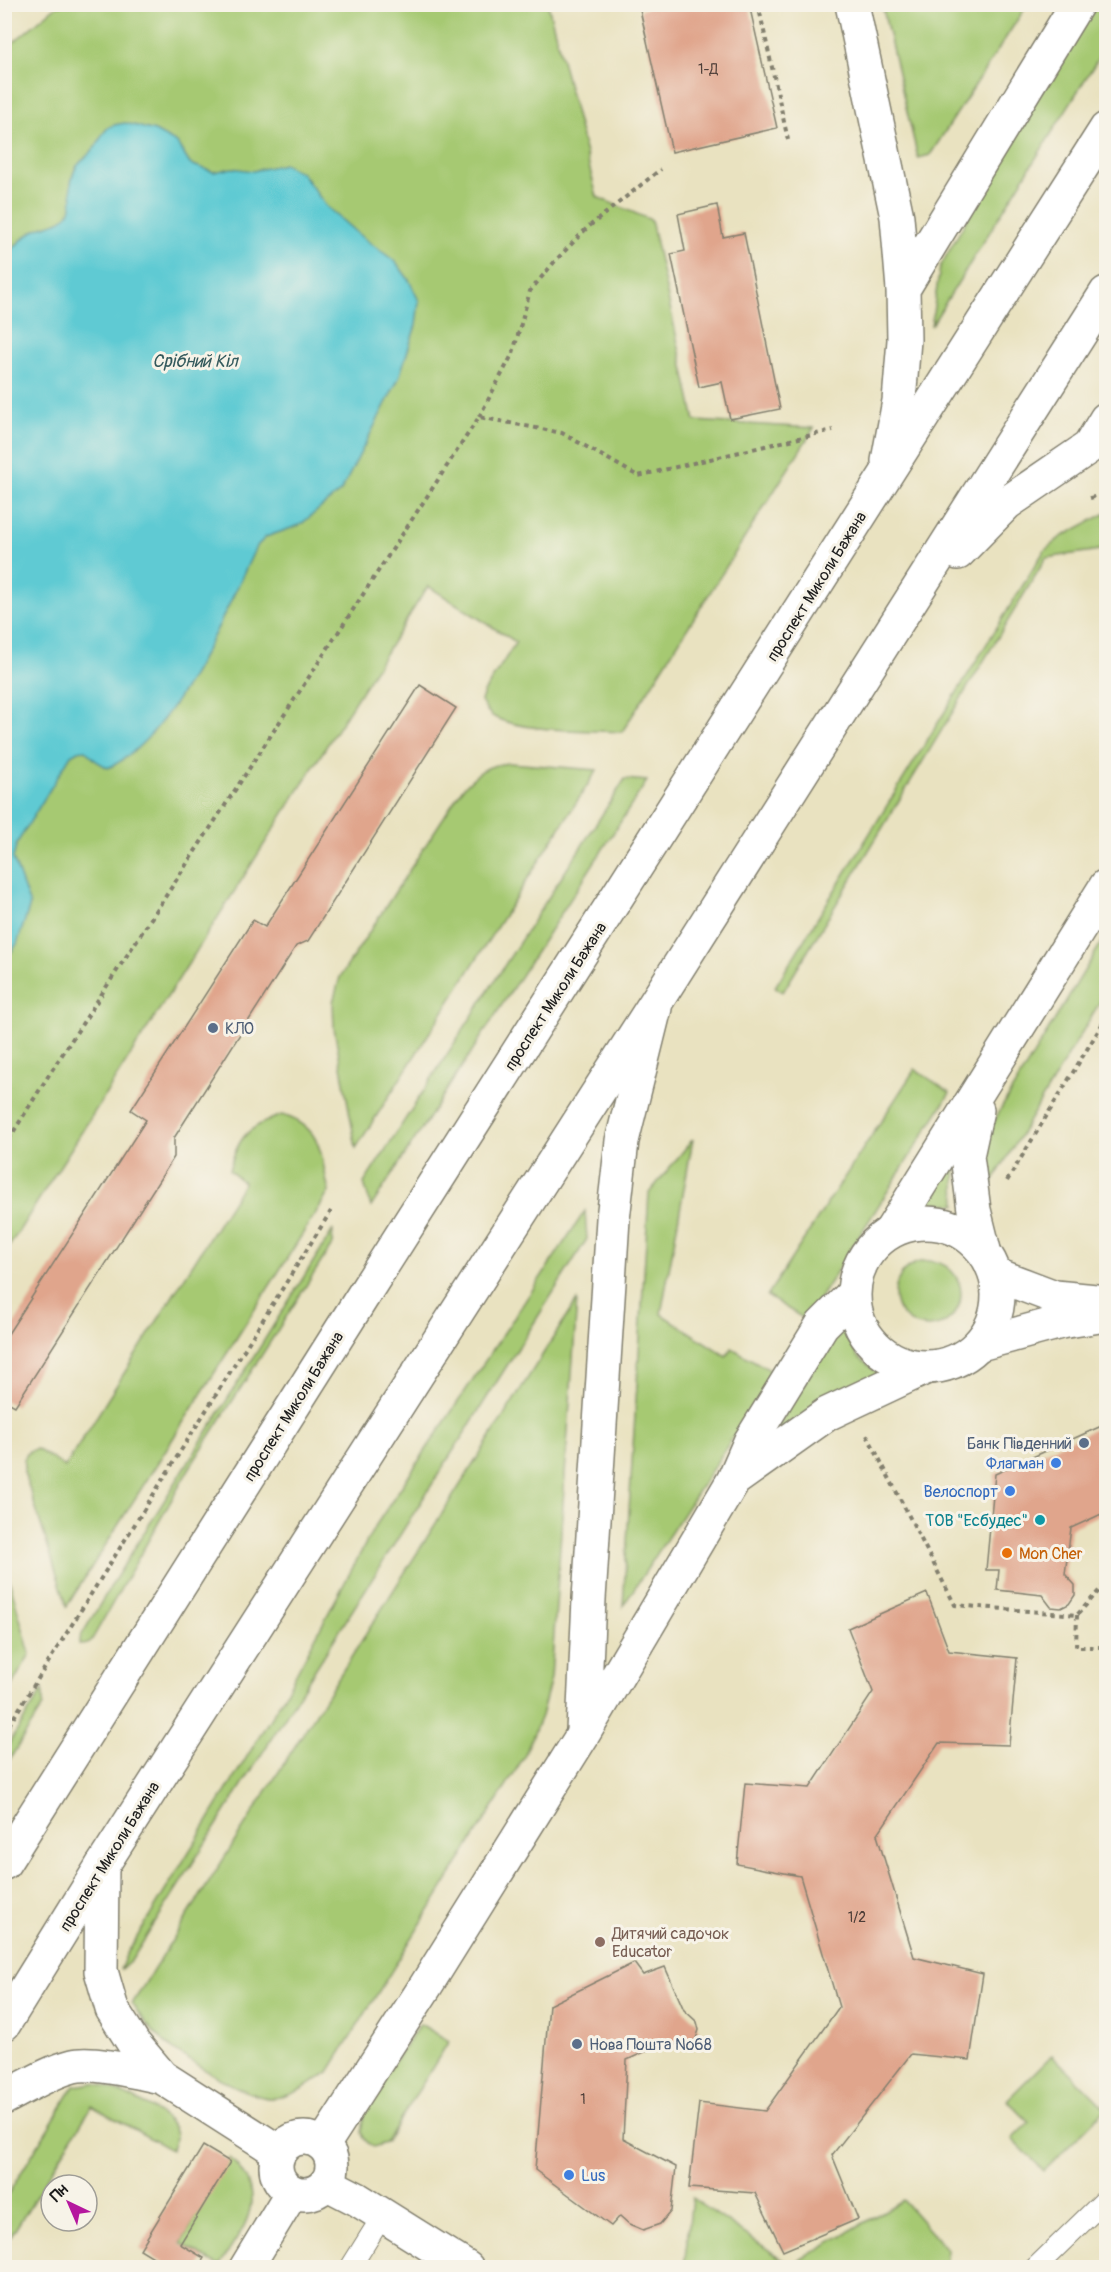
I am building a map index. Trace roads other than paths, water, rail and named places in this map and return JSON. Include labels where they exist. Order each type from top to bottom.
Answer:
[{"type":"main road","points":[[852,4],[897,218],[903,289],[904,340],[899,401],[885,477]]},
{"type":"main road","points":[[903,289],[1077,4]]},
{"type":"main road","name":"проспект Миколи Бажана","points":[[4,1863],[1107,129]]},
{"type":"main road","name":"проспект Миколи Бажана","points":[[4,2024],[102,1866],[1107,293]]},
{"type":"main road","points":[[910,602],[1008,503],[1098,443],[1107,419]]},
{"type":"main road","points":[[925,1368],[897,1362],[874,1346],[858,1321],[853,1294],[858,1268],[871,1247],[891,1231],[1107,886]]},
{"type":"main road","points":[[582,1736],[613,1220],[622,1141],[656,1002]]},
{"type":"main road","points":[[980,1344],[993,1323],[999,1299],[974,1210],[967,1156],[981,1089]]},
{"type":"main road","points":[[891,1231],[923,1222],[957,1228],[990,1262],[1055,1297],[1107,1302]]},
{"type":"main road","points":[[323,2145],[582,1736],[733,1481],[750,1442],[822,1325],[853,1294]]},
{"type":"main road","points":[[733,1481],[828,1414],[925,1368],[955,1361],[980,1344],[1061,1322],[1107,1315]]},
{"type":"main road","points":[[102,1866],[101,1971],[112,2009],[134,2044],[162,2077],[279,2152]]},
{"type":"main road","points":[[4,2098],[37,2081],[75,2066],[118,2068],[162,2077]]},
{"type":"main road","points":[[306,2137],[323,2145],[332,2161],[332,2171],[326,2183],[315,2192],[306,2194],[292,2192],[281,2183],[276,2175],[275,2165],[279,2152],[288,2141],[306,2137]]},
{"type":"main road","points":[[326,2183],[357,2199],[468,2268]]},
{"type":"main road","points":[[246,2268],[292,2192]]},
{"type":"lane","points":[[1035,2268],[1107,2199]]},
{"type":"lane","points":[[350,2268],[383,2215]]},
{"type":"water","name":"Срібний Кіл","points":[[126,123],[155,131],[177,143],[190,164],[214,172],[232,168],[253,171],[284,164],[302,173],[326,206],[358,234],[396,262],[409,280],[419,301],[416,325],[399,378],[341,491],[300,525],[266,537],[256,547],[195,671],[154,731],[132,753],[108,768],[96,761],[85,750],[71,755],[17,843],[13,858],[30,905],[17,944],[5,961],[5,257],[31,233],[67,215],[72,204],[71,183],[75,169],[96,146],[106,129],[113,125]]},
{"type":"place","name":"КЛО","points":[[213,1028]]},
{"type":"place","name":"Банк Південний","points":[[1084,1443]]},
{"type":"place","name":"Флагман","points":[[1056,1463]]},
{"type":"place","name":"Велоспорт","points":[[1010,1491]]},
{"type":"place","name":"ТОВ \"Есбудес\"","points":[[1040,1520]]},
{"type":"place","name":"Mon Cher","points":[[1007,1553]]},
{"type":"place","name":"Дитячий садочок Educator","points":[[600,1942]]},
{"type":"place","name":"Нова Пошта №68","points":[[577,2044]]},
{"type":"place","name":"Lus","points":[[569,2175]]}]
